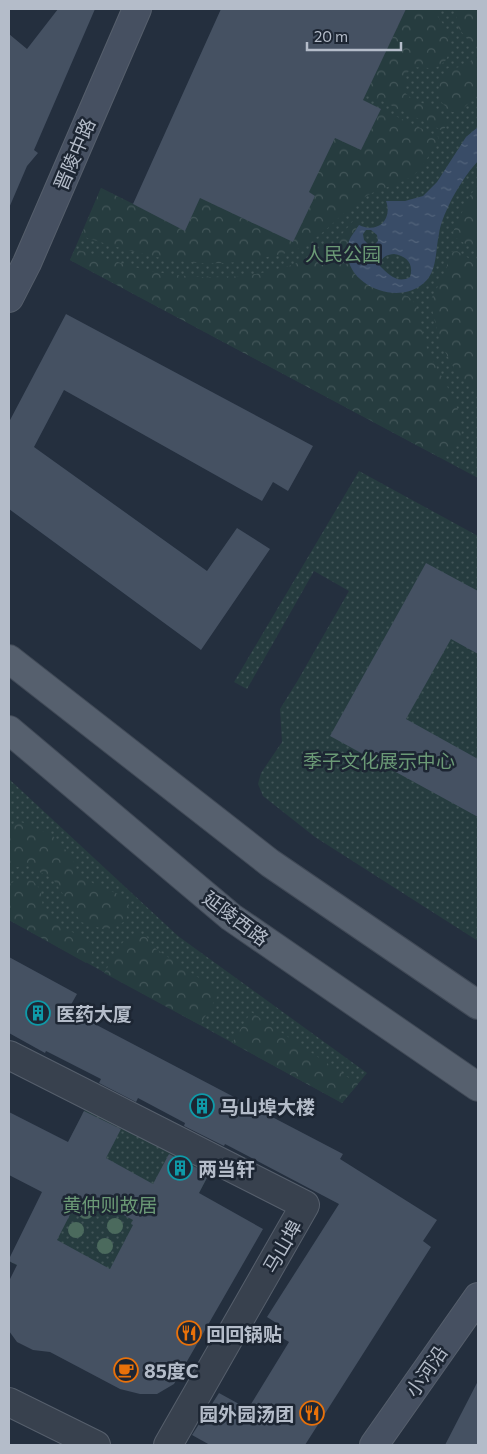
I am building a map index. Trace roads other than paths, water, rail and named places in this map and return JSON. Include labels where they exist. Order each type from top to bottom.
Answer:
[{"type":"main road","name":"晋陵中路","points":[[9,298],[27,263],[136,9]]},
{"type":"main road","points":[[9,660],[270,864],[478,1005]]},
{"type":"main road","name":"延陵西路","points":[[9,730],[231,917],[478,1087]]},
{"type":"main road","name":"小河沿","points":[[374,1445],[478,1297]]},
{"type":"street","name":"马山埠","points":[[9,1055],[305,1205],[168,1445]]},
{"type":"street","points":[[9,1402],[96,1445]]},
{"type":"water","points":[[478,127],[478,161],[458,188],[444,215],[435,262],[430,276],[420,286],[408,291],[395,293],[369,286],[359,278],[351,267],[347,255],[352,235],[359,225],[372,228],[382,223],[387,214],[386,201],[405,201],[423,196],[437,182],[466,137]],"holes":[[[366,230],[371,230],[377,235],[378,241],[375,244],[368,244],[364,240],[363,234]],[[371,246],[379,250],[380,255],[376,262],[371,264],[367,261],[365,251]],[[394,254],[406,259],[411,268],[410,277],[398,279],[390,275],[380,266],[386,256]]]},
{"type":"place","name":"医药大厦","points":[[38,1013]]},
{"type":"place","name":"马山埠大楼","points":[[202,1106]]},
{"type":"place","name":"两当轩","points":[[180,1168]]},
{"type":"place","name":"回回锅贴","points":[[189,1333]]},
{"type":"place","name":"85度C","points":[[126,1370]]},
{"type":"place","name":"园外园汤团","points":[[312,1413]]},
{"type":"park label","name":"人民公园","points":[[343,253]]},
{"type":"park label","name":"季子文化展示中心","points":[[379,760]]},
{"type":"park label","name":"黄仲则故居","points":[[110,1204]]}]
